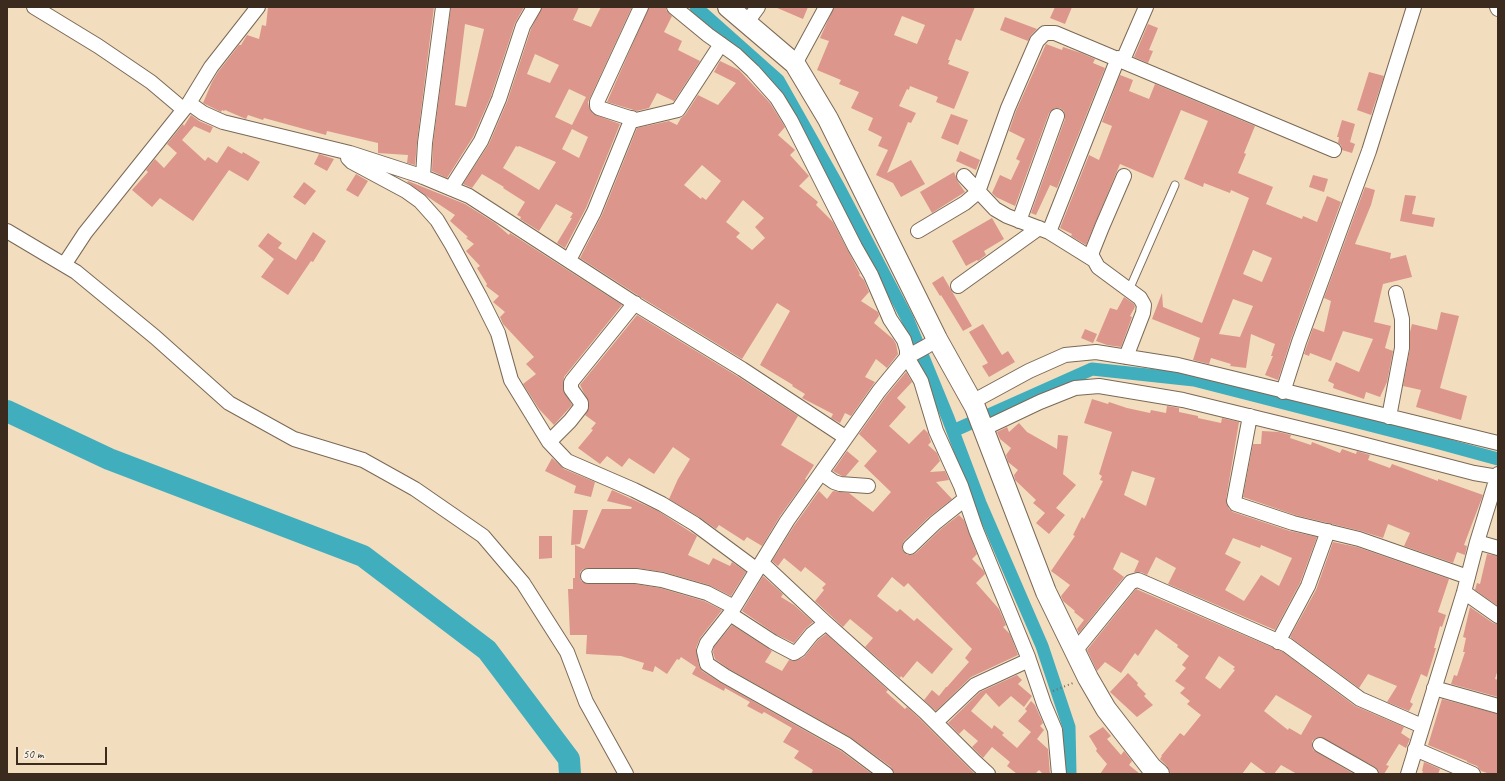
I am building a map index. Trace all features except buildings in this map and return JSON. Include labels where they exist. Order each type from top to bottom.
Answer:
[{"type":"main road","points":[[728,7],[753,15],[795,64],[828,119],[932,342],[978,416],[1046,592],[1088,678],[1106,709],[1151,767],[1159,774]]},
{"type":"street","points":[[34,7],[98,46],[186,106],[223,122],[344,153],[423,177],[469,196],[635,303],[742,369],[845,437]]},
{"type":"street","points":[[64,266],[85,233],[186,106],[211,67],[258,7]]},
{"type":"street","points":[[423,177],[425,143],[443,7]]},
{"type":"street","points":[[451,188],[481,141],[499,99],[523,26],[534,7]]},
{"type":"street","points":[[641,7],[597,102],[597,106],[599,108],[636,120],[678,110],[720,44]]},
{"type":"street","points":[[674,7],[736,55],[753,71],[777,98],[791,121],[855,247],[871,275],[890,319],[904,340],[921,381],[936,431],[961,486],[976,530],[1029,660],[1044,704],[1055,730],[1059,774]]},
{"type":"street","points":[[795,64],[826,7]]},
{"type":"street","points":[[958,286],[1044,230],[1120,59],[1146,7]]},
{"type":"street","points":[[1283,392],[1299,342],[1369,151],[1414,7]]},
{"type":"street","points":[[918,232],[965,203],[978,192],[1008,108],[1037,41],[1045,33],[1055,33],[1120,59],[1334,150]]},
{"type":"street","points":[[1019,221],[1057,116]]},
{"type":"street","points":[[569,260],[594,212],[632,118]]},
{"type":"street","points":[[344,153],[352,162],[406,191],[420,201],[437,220],[480,297],[498,333],[511,380],[549,442],[567,461],[634,490],[662,504],[695,524],[759,567],[826,623],[936,722],[988,774]]},
{"type":"street","points":[[964,176],[995,209],[1007,216],[1044,230],[1094,260]]},
{"type":"street","points":[[1124,176],[1092,252],[1092,256],[1098,267],[1140,298],[1144,305],[1143,313],[1126,357]]},
{"type":"street","points":[[7,231],[76,272],[155,338],[229,403],[294,439],[362,460],[414,489],[484,536],[523,583],[567,652],[586,702],[626,774]]},
{"type":"street","points":[[1389,417],[1402,348],[1402,319],[1396,293]]},
{"type":"street","points":[[549,442],[570,421],[581,407],[581,403],[571,389],[572,381],[635,303]]},
{"type":"street","points":[[886,774],[846,744],[725,676],[707,664],[704,651],[707,643],[732,611],[787,521],[879,390],[910,355],[932,342]]},
{"type":"street","points":[[978,416],[1029,371],[1065,355],[1096,352],[1178,365],[1283,392],[1498,443]]},
{"type":"street","points":[[978,416],[1040,402],[1075,388],[1099,386],[1183,400],[1474,473],[1498,476],[1408,774]]},
{"type":"street","points":[[1250,416],[1234,501],[1236,504],[1293,523],[1328,530],[1359,539],[1468,577]]},
{"type":"street","points":[[821,473],[834,482],[840,484],[868,486]]},
{"type":"street","points":[[910,547],[934,523],[966,499]]},
{"type":"street","points":[[1278,642],[1308,586],[1328,530]]},
{"type":"street","points":[[1477,542],[1498,548]]},
{"type":"street","points":[[588,576],[636,576],[662,580],[707,593],[773,642],[794,653],[799,650],[812,634],[826,623]]},
{"type":"street","points":[[1074,650],[1131,582],[1138,580],[1287,645],[1360,700],[1422,726]]},
{"type":"street","points":[[1464,592],[1498,616]]},
{"type":"street","points":[[936,722],[971,688],[1029,660]]},
{"type":"street","points":[[1434,688],[1498,706]]},
{"type":"street","points":[[1320,745],[1371,774]]},
{"type":"street","points":[[1415,749],[1473,774]]},
{"type":"lane","points":[[1129,290],[1175,185]]},
{"type":"path","points":[[1052,691],[1076,682]]},
{"type":"waterway","points":[[696,7],[778,80],[839,188],[907,318],[948,418],[980,503],[1042,646],[1069,727],[1070,774]]},
{"type":"waterway","points":[[953,431],[1092,369],[1194,380],[1498,459]]},
{"type":"waterway","points":[[7,411],[109,459],[363,556],[487,650],[569,759],[570,774]]}]
